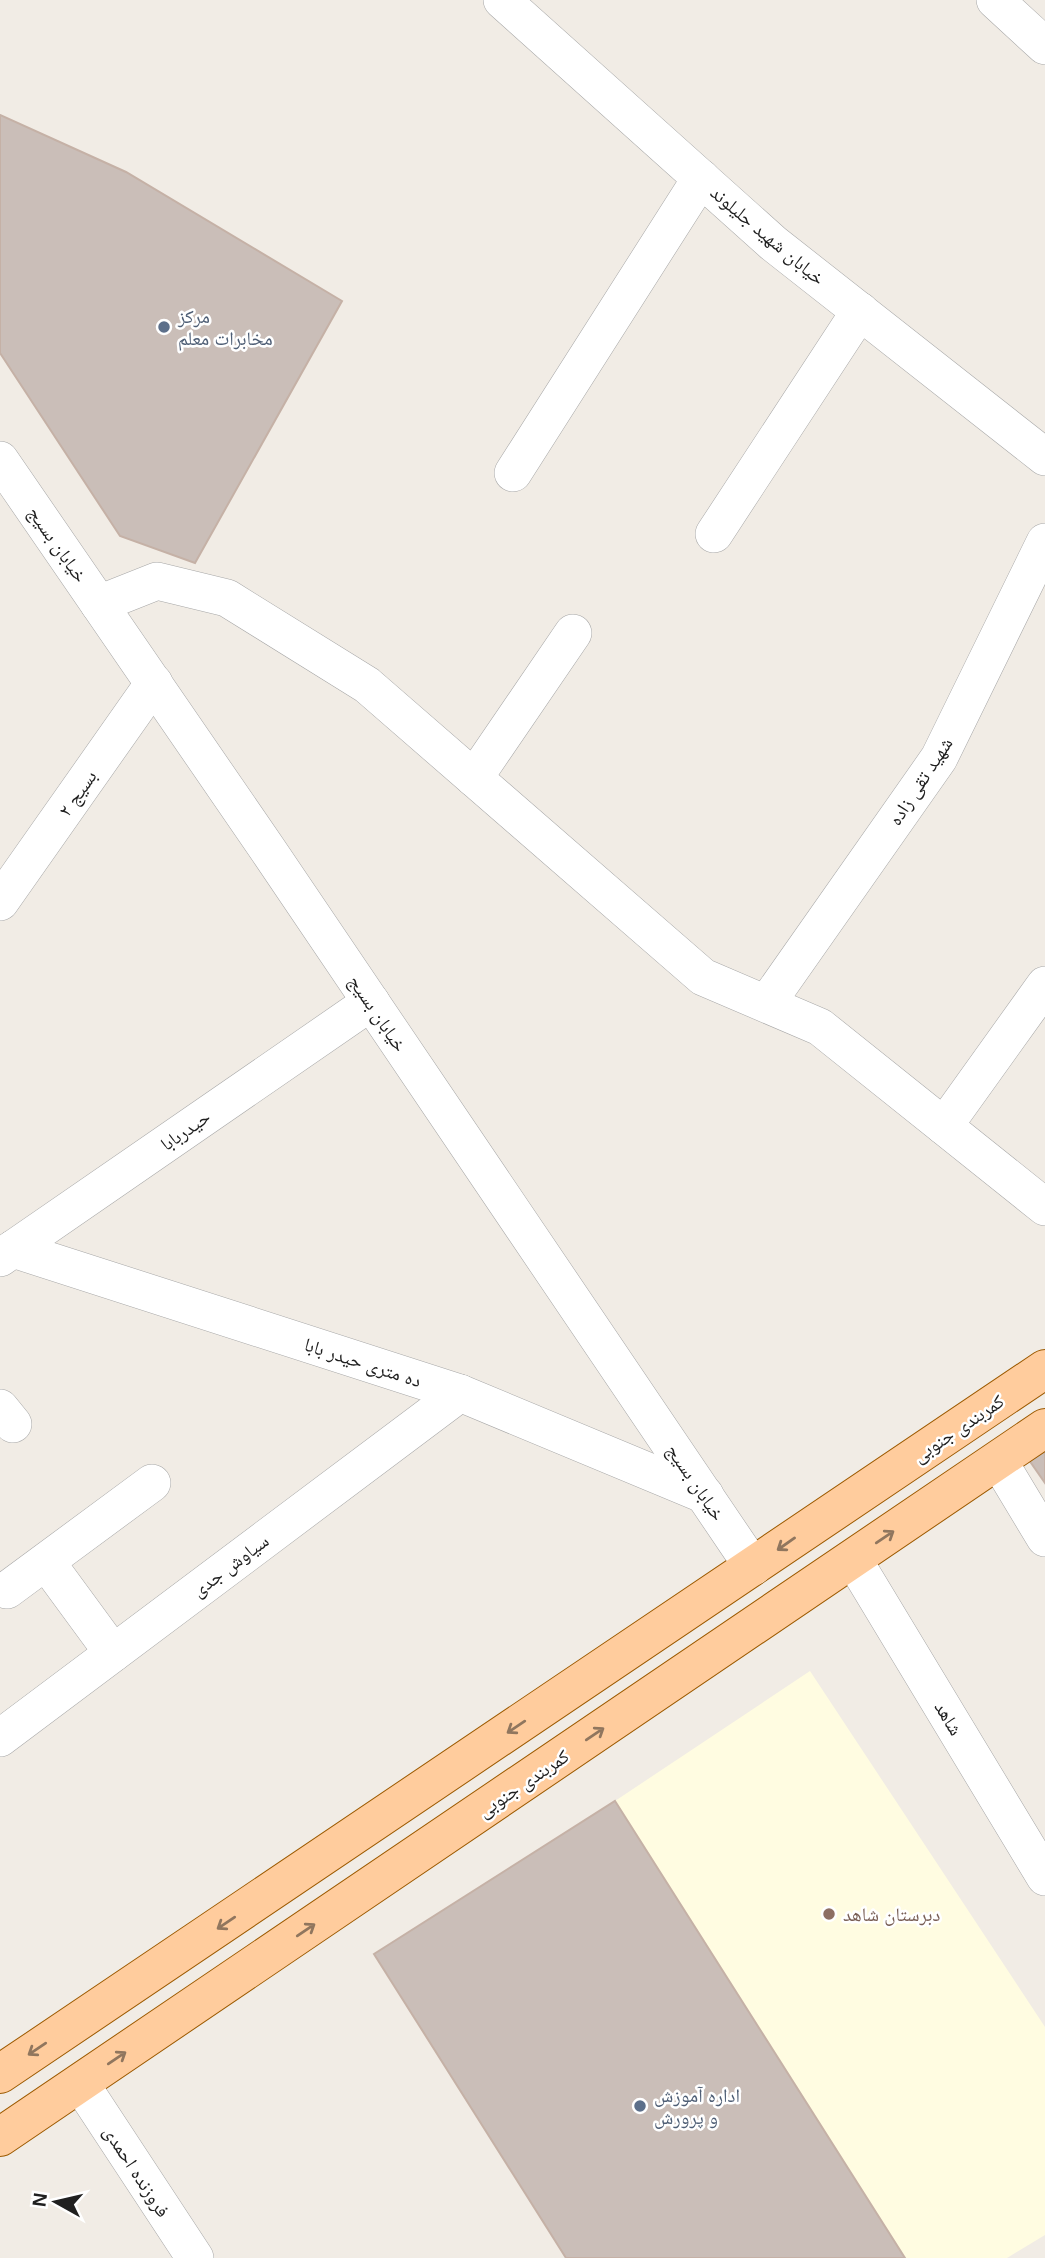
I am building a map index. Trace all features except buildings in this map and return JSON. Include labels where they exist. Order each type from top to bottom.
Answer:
[{"type":"main road","name":"کمربندی جنوبی","points":[[0,2074],[1045,1369]]},
{"type":"main road","name":"کمربندی جنوبی","points":[[0,2137],[1045,1429]]},
{"type":"main road","points":[[826,1516],[853,1559]]},
{"type":"main road","points":[[753,1567],[781,1607]]},
{"type":"main road","points":[[445,1776],[475,1815]]},
{"type":"street","name":"خیابان شهید جلیلوند","points":[[502,0],[773,243],[1045,457]]},
{"type":"street","points":[[995,0],[1045,46]]},
{"type":"street","points":[[513,473],[701,178]]},
{"type":"street","points":[[714,534],[860,311]]},
{"type":"street","name":"خیابان بسیج","points":[[0,460],[753,1567]]},
{"type":"street","name":"شهید تقی زاده","points":[[766,1003],[939,758],[1045,542]]},
{"type":"street","points":[[99,604],[157,581],[227,598],[367,685],[703,977],[820,1027],[1045,1207]]},
{"type":"street","points":[[474,778],[573,633]]},
{"type":"street","name":"بسیج ۲","points":[[0,902],[154,683]]},
{"type":"street","points":[[944,1126],[1045,985]]},
{"type":"street","name":"حیدربابا","points":[[7,1253],[371,1002]]},
{"type":"street","name":"ده متری حیدر بابا","points":[[7,1253],[460,1393],[705,1495]]},
{"type":"street","name":"سیاوش جدی","points":[[0,1738],[460,1393]]},
{"type":"street","points":[[998,1460],[1045,1538]]},
{"type":"street","points":[[7,1590],[152,1483]]},
{"type":"street","name":"شاهد","points":[[853,1559],[1045,1877]]},
{"type":"street","points":[[47,1563],[113,1653]]},
{"type":"street","name":"فروزنده احمدی","points":[[80,2083],[195,2258]]},
{"type":"shaded area","name":"دبرستان شاهد","points":[[810,1671],[1045,2027],[1045,2235],[1007,2258],[905,2258],[615,1801]]},
{"type":"place","name":"مرکز مخابرات معلم","points":[[164,327]]},
{"type":"place","name":"دبرستان شاهد","points":[[829,1914]]},
{"type":"place","name":"اداره آموزش و پرورش","points":[[640,2106]]}]
